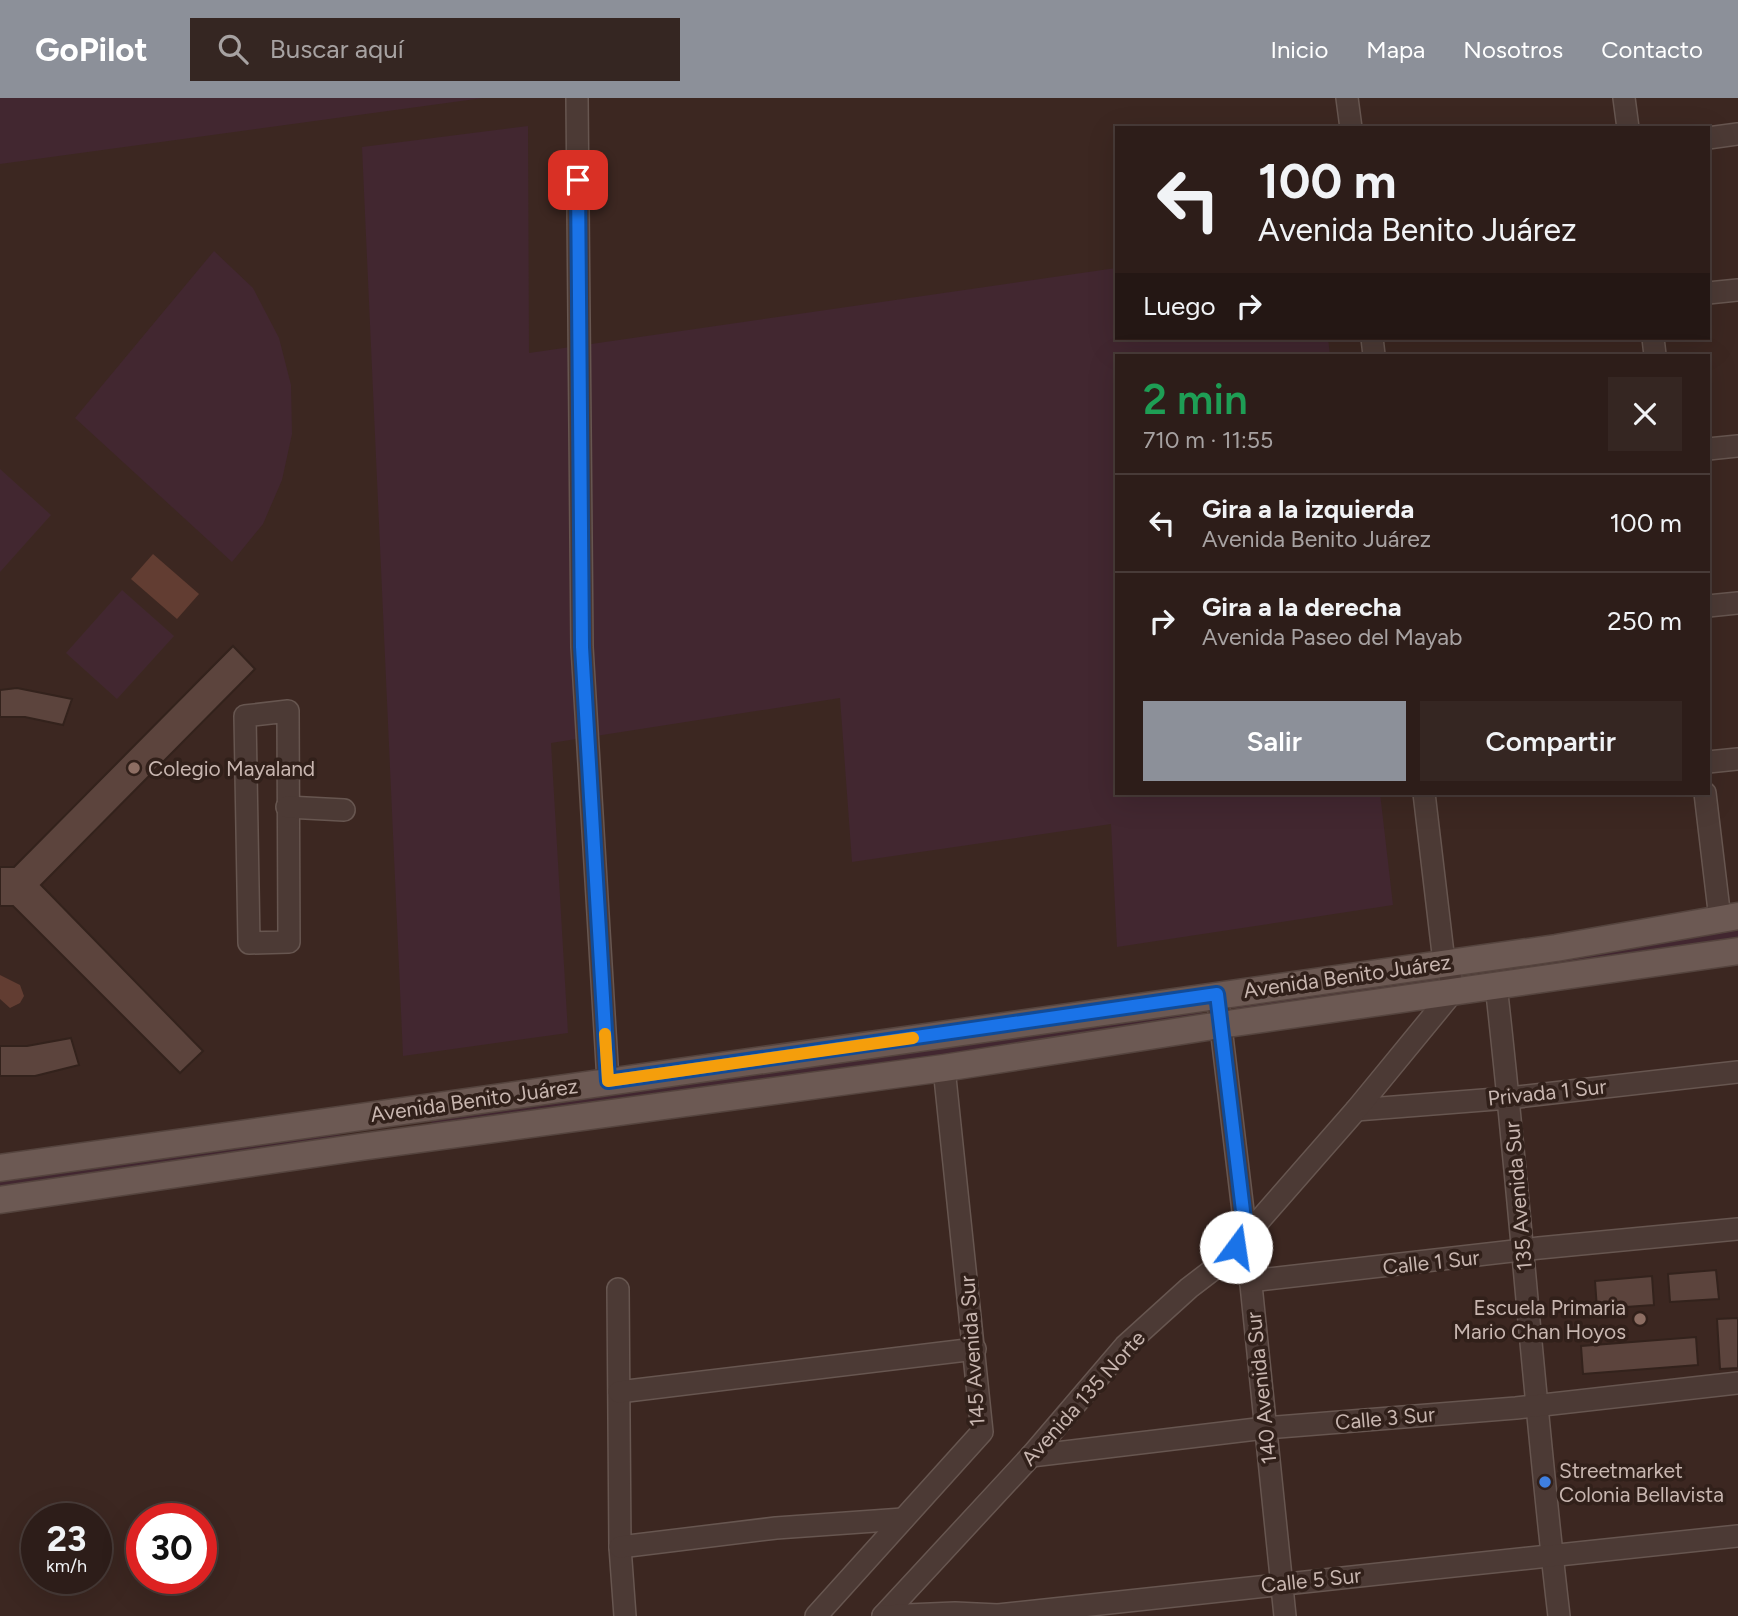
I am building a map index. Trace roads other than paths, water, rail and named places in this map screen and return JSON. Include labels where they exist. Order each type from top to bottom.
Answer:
[{"type":"main road","name":"Avenida Benito Juárez","points":[[0,1168],[1556,947],[1729,918]]},
{"type":"main road","name":"Avenida Benito Juárez","points":[[0,1200],[361,1147],[944,1068],[1220,1025],[1738,951]]},
{"type":"street","points":[[577,98],[582,647],[608,1081]]},
{"type":"street","points":[[1347,98],[1351,126]]},
{"type":"street","points":[[1624,98],[1628,126]]},
{"type":"street","points":[[1710,138],[1738,134]]},
{"type":"street","points":[[1710,293],[1738,290]]},
{"type":"street","points":[[1710,449],[1738,446]]},
{"type":"street","points":[[1710,607],[1738,603]]},
{"type":"street","points":[[288,711],[287,800],[289,942],[249,943],[245,716],[288,711]]},
{"type":"street","points":[[1710,762],[1738,759]]},
{"type":"street","points":[[1423,795],[1444,962],[1450,974],[1452,993]]},
{"type":"street","points":[[1705,795],[1729,918]]},
{"type":"street","points":[[287,800],[344,803]]},
{"type":"street","name":"135 Avenida Sur","points":[[1496,985],[1510,1098],[1522,1251],[1559,1616]]},
{"type":"street","name":"Avenida 135 Norte","points":[[883,1616],[1031,1456],[1125,1346],[1189,1288],[1223,1262],[1356,1110],[1452,993]]},
{"type":"street","name":"140 Avenida Sur","points":[[1217,994],[1246,1236],[1285,1616]]},
{"type":"street","name":"145 Avenida Sur","points":[[816,1616],[982,1432],[944,1068]]},
{"type":"street","name":"Privada 1 Sur","points":[[1356,1110],[1510,1098],[1738,1072]]},
{"type":"street","name":"Calle 1 Sur","points":[[1250,1281],[1738,1229]]},
{"type":"street","points":[[618,1289],[620,1547],[625,1616]]},
{"type":"street","points":[[619,1392],[975,1349]]},
{"type":"street","name":"Calle 3 Sur","points":[[1031,1456],[1265,1428],[1537,1405],[1738,1383]]},
{"type":"street","points":[[620,1547],[776,1528],[903,1519]]},
{"type":"street","name":"Calle 5 Sur","points":[[883,1616],[955,1613],[998,1616],[1281,1583],[1738,1536]]},
{"type":"place","name":"Colegio Mayaland","points":[[134,768]]},
{"type":"place","name":"Escuela Primaria Mario Chan Hoyos","points":[[1640,1319]]},
{"type":"place","name":"Streetmarket Colonia Bellavista","points":[[1545,1482]]}]
